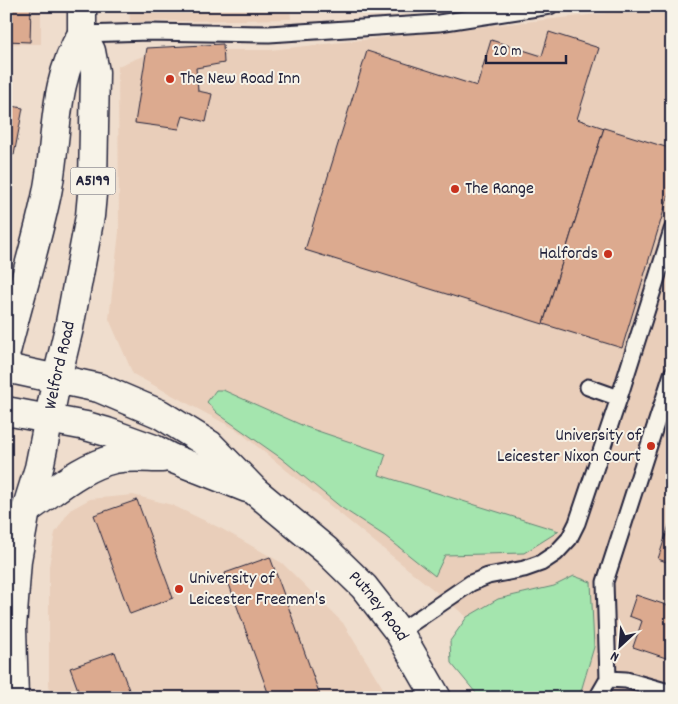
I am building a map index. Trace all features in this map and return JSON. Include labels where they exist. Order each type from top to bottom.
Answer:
[{"type":"main road","name":"Welford Road","points":[[14,698],[12,628],[17,560],[26,510],[39,468],[56,378],[69,328],[90,216],[93,183],[95,72],[91,51],[82,34],[82,6]]},
{"type":"main road","name":"Welford Road","points":[[6,352],[47,192],[62,78],[72,49],[82,34]]},
{"type":"main road","points":[[6,300],[24,280]]},
{"type":"main road","name":"Putney Road","points":[[6,368],[99,388],[160,414],[210,445],[256,492],[305,531],[364,587],[399,632],[437,698]]},
{"type":"main road","name":"Putney Road","points":[[6,411],[48,418],[107,432],[154,449],[171,458],[256,492]]},
{"type":"main road","name":"Putney Road","points":[[26,510],[76,474],[95,466],[116,459],[171,458]]},
{"type":"lane","points":[[82,34],[149,32],[269,34],[439,23],[550,6]]},
{"type":"lane","points":[[399,632],[471,583],[488,576],[524,569],[541,563],[556,553],[569,539],[578,523],[672,230]]},
{"type":"lane","points":[[597,698],[608,678],[605,582],[672,374]]},
{"type":"lane","points":[[588,387],[619,398]]},
{"type":"lane","points":[[608,678],[626,680],[672,693]]},
{"type":"shaded area","points":[[6,6],[41,6],[41,44],[6,44]]},
{"type":"shaded area","points":[[129,6],[290,6],[291,19],[130,22]]},
{"type":"shaded area","points":[[672,6],[672,698],[579,698],[594,647],[574,576],[554,586],[498,599],[467,617],[237,430],[133,374],[109,319],[119,232],[118,66],[158,50],[270,50]]},
{"type":"shaded area","name":"University of Leicester Freemen's","points":[[133,495],[172,505],[222,529],[282,563],[343,623],[389,698],[51,698],[49,684],[49,566],[55,533],[70,510],[90,499]]},
{"type":"green space","points":[[216,390],[223,390],[306,427],[386,454],[379,475],[559,531],[524,553],[445,555],[435,576],[385,536],[342,508],[281,458],[217,413],[207,402]]},
{"type":"green space","points":[[574,576],[591,582],[594,647],[579,698],[480,698],[451,663],[450,641],[467,617],[498,599],[554,586]]},
{"type":"building","points":[[6,6],[31,6],[30,42],[6,41]]},
{"type":"building","name":"The Range","points":[[549,32],[599,48],[577,119],[604,128],[543,324],[305,250],[367,51],[477,86],[491,40],[542,56]]},
{"type":"building","name":"The New Road Inn","points":[[223,44],[224,63],[196,68],[198,91],[212,94],[206,122],[183,116],[179,129],[135,123],[147,48]]},
{"type":"building","points":[[6,105],[23,108],[14,155],[6,153]]},
{"type":"building","name":"Halfords","points":[[604,128],[672,149],[672,184],[622,348],[543,324]]},
{"type":"building","points":[[137,500],[173,598],[130,614],[94,515]]},
{"type":"building","points":[[672,519],[672,564],[658,559]]},
{"type":"building","points":[[270,557],[321,698],[270,698],[225,573]]},
{"type":"building","points":[[636,595],[672,607],[672,660],[633,647],[642,621],[629,616]]},
{"type":"building","points":[[115,652],[132,698],[81,698],[70,668]]},
{"type":"place","name":"The New Road Inn","points":[[170,79]]},
{"type":"place","name":"The Range","points":[[455,189]]},
{"type":"place","name":"Halfords","points":[[608,254]]},
{"type":"place","name":"University of Leicester Nixon Court","points":[[651,446]]},
{"type":"place","name":"University of Leicester Freemen's","points":[[179,589]]}]
